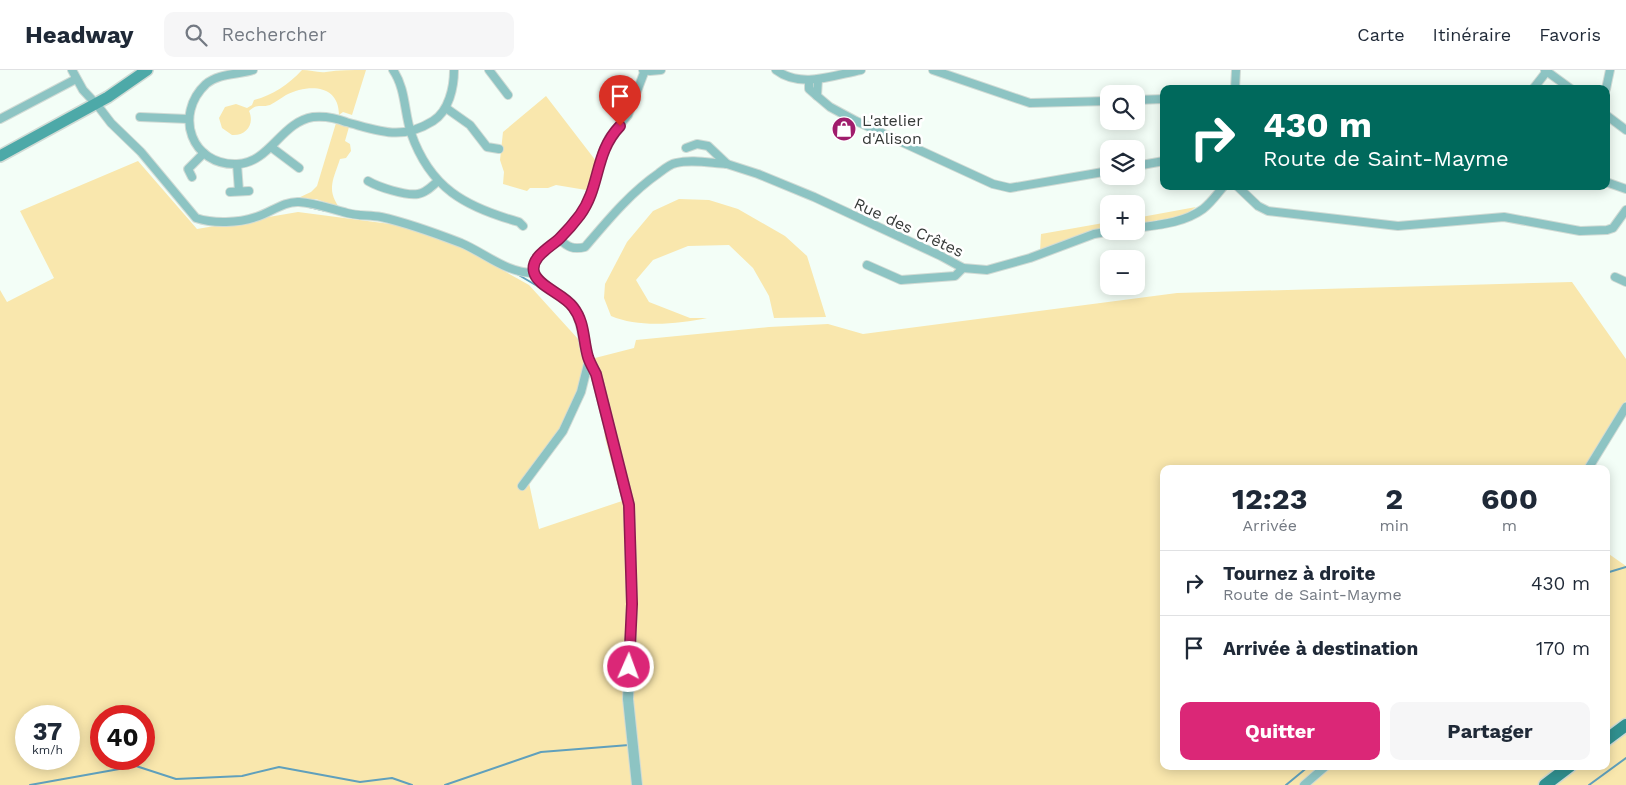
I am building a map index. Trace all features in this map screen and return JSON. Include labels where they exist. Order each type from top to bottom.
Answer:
[{"type":"main road","points":[[93,101],[139,70]]},
{"type":"main road","points":[[1,153],[147,70]]},
{"type":"main road","points":[[1610,737],[1626,725]]},
{"type":"main road","points":[[1545,785],[1565,770]]},
{"type":"street","points":[[72,70],[83,90],[111,123],[141,152],[196,218],[205,221],[243,220],[257,217],[283,205],[297,202],[412,225],[462,244],[513,270],[534,273]]},
{"type":"street","points":[[253,70],[220,76],[207,83],[196,96],[191,106],[188,119],[191,131],[204,153],[218,162],[237,164],[259,157],[295,124],[311,117],[325,117],[397,134],[411,132],[437,119],[446,108],[456,71]]},
{"type":"street","points":[[393,70],[400,80],[411,132],[423,159],[438,181],[455,196],[479,209],[519,222],[523,226]]},
{"type":"street","points":[[489,70],[508,95]]},
{"type":"street","points":[[637,785],[628,699],[632,604],[629,505],[596,374],[589,360],[583,326],[574,308],[567,300],[537,280],[534,267],[539,256],[560,239],[585,208],[603,151],[609,138],[628,115],[644,70],[661,70]]},
{"type":"street","points":[[776,70],[796,80],[809,80],[861,70]]},
{"type":"street","points":[[933,70],[1030,103],[1100,101]]},
{"type":"street","points":[[1235,85],[1236,70]]},
{"type":"street","points":[[1607,85],[1610,70]]},
{"type":"street","points":[[1536,85],[1546,71],[1565,85]]},
{"type":"street","points":[[818,78],[818,96]]},
{"type":"street","points":[[0,119],[76,79]]},
{"type":"street","points":[[809,80],[809,89],[830,107],[856,121],[993,184],[1010,188],[1100,173]]},
{"type":"street","points":[[1145,100],[1160,99]]},
{"type":"street","points":[[446,108],[470,125],[487,146],[499,149]]},
{"type":"street","points":[[140,117],[188,119]]},
{"type":"street","points":[[1610,118],[1626,130]]},
{"type":"street","name":"Rue des Crêtes","points":[[686,148],[697,144],[708,146],[727,164]]},
{"type":"street","points":[[271,147],[299,168]]},
{"type":"street","points":[[179,169],[190,173],[204,153]]},
{"type":"street","name":"Rue des Crêtes","points":[[560,239],[570,248],[578,249],[585,247],[617,210],[644,184],[676,163],[703,162],[727,164],[758,174],[814,197],[964,268],[987,270],[1030,258],[1100,233]]},
{"type":"street","points":[[1145,164],[1160,162]]},
{"type":"street","points":[[237,164],[239,191]]},
{"type":"street","points":[[368,181],[410,194],[419,194],[438,181]]},
{"type":"street","points":[[1610,183],[1626,189]]},
{"type":"street","points":[[230,192],[249,190]]},
{"type":"street","points":[[1145,227],[1162,225],[1183,219],[1204,209],[1221,190]]},
{"type":"street","points":[[1241,190],[1258,206],[1268,211],[1398,226],[1504,217],[1580,231],[1607,230],[1617,224],[1626,210]]},
{"type":"street","points":[[868,265],[901,280],[955,276],[964,268]]},
{"type":"street","points":[[1615,277],[1626,282]]},
{"type":"street","points":[[522,486],[563,430],[581,392],[589,360]]},
{"type":"street","points":[[1590,465],[1626,407]]},
{"type":"street","points":[[1304,785],[1321,770]]},
{"type":"shaded area","points":[[302,70],[323,72],[366,70],[352,115],[343,112],[339,115],[338,105],[334,97],[321,89],[312,88],[295,91],[270,105],[257,106],[252,109],[249,111],[251,116],[250,125],[241,134],[232,135],[222,128],[219,118],[225,107],[236,104],[247,108],[252,105],[254,100],[286,85]]},
{"type":"shaded area","points":[[546,96],[596,161],[586,190],[556,185],[548,188],[530,188],[527,191],[503,184],[504,172],[500,160],[503,132]]},
{"type":"shaded area","points":[[336,123],[349,127],[345,141],[350,144],[351,151],[346,158],[340,159],[332,183],[333,195],[339,207],[316,199],[296,199],[311,192],[317,186]]},
{"type":"shaded area","points":[[138,161],[197,229],[298,212],[398,225],[465,249],[529,285],[589,351],[566,434],[529,483],[539,529],[622,501],[605,438],[595,358],[634,348],[636,340],[769,327],[828,324],[863,334],[1177,293],[1572,282],[1626,359],[1626,401],[1586,465],[1160,465],[1160,770],[1610,770],[1610,555],[1626,566],[1626,785],[0,785],[0,290],[7,302],[54,278],[20,211]]},
{"type":"shaded area","points":[[679,199],[709,200],[738,209],[785,236],[807,256],[826,317],[774,318],[769,296],[753,268],[729,245],[688,246],[653,260],[636,280],[649,302],[690,318],[707,318],[659,324],[622,320],[611,316],[604,298],[605,284],[627,242],[653,211]]},
{"type":"shaded area","points":[[1196,207],[1183,216],[1145,222],[1145,216]]},
{"type":"shaded area","points":[[1100,224],[1100,232],[1040,251],[1041,234]]},
{"type":"waterway","points":[[309,207],[326,211]]},
{"type":"waterway","points":[[517,274],[539,287]]},
{"type":"waterway","points":[[1610,572],[1626,567]]},
{"type":"waterway","points":[[445,785],[541,752],[629,745]]},
{"type":"waterway","points":[[1610,770],[1626,758]]},
{"type":"waterway","points":[[30,785],[136,766],[176,779],[242,776],[279,767],[360,782],[392,778],[412,785]]},
{"type":"waterway","points":[[1286,785],[1304,770]]},
{"type":"waterway","points":[[1589,785],[1610,770]]},
{"type":"place","name":"L'atelier d'Alison","points":[[844,129]]},
{"type":"route","points":[[620,126],[609,138],[603,151],[585,208],[560,239],[539,256],[534,267],[534,273],[537,280],[567,300],[574,308],[583,326],[586,350],[596,374],[629,505],[632,604],[629,667]]}]
